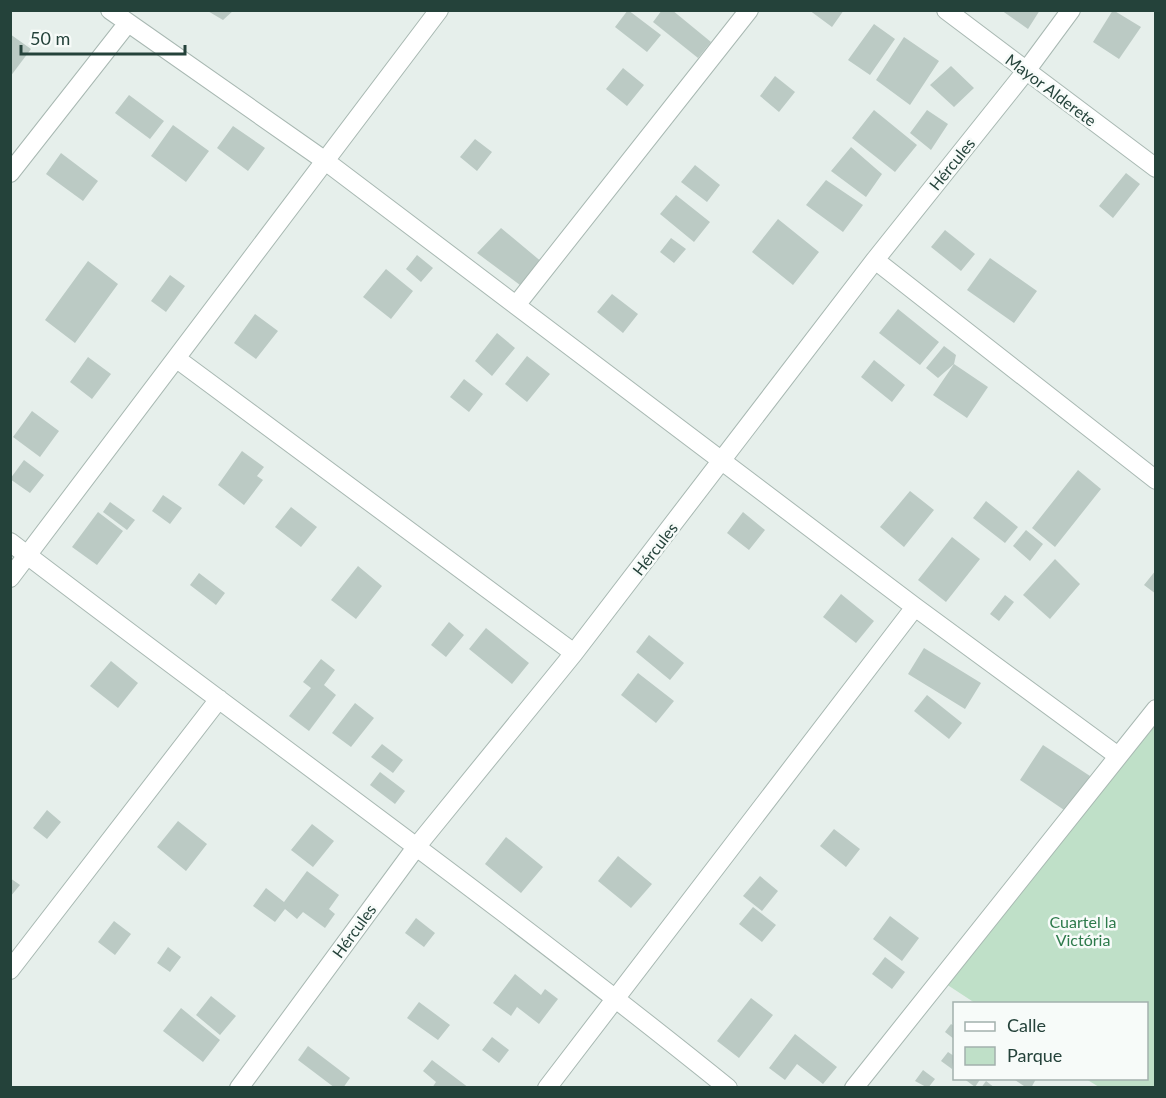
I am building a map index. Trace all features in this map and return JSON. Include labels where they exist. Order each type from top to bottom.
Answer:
[{"type":"street","points":[[110,10],[324,160],[915,607],[1118,756]]},
{"type":"street","points":[[10,578],[29,556],[324,160],[439,10]]},
{"type":"street","points":[[517,304],[749,10]]},
{"type":"street","name":"Mayor Alderete","points":[[946,10],[1155,168]]},
{"type":"street","name":"Hércules","points":[[239,1088],[417,846],[574,653],[875,260],[1026,71],[1071,10]]},
{"type":"street","points":[[10,173],[127,24]]},
{"type":"street","points":[[875,260],[1155,480]]},
{"type":"street","points":[[177,359],[574,653]]},
{"type":"street","points":[[10,542],[417,846],[616,998],[728,1088]]},
{"type":"street","points":[[547,1088],[915,607]]},
{"type":"street","points":[[10,970],[219,699]]},
{"type":"street","points":[[854,1088],[1155,709]]},
{"type":"green space","name":"Cuartel la Victória","points":[[1155,725],[1155,1087],[1099,1087],[1088,1080],[1148,1080],[1148,1002],[973,1002],[946,984]]},
{"type":"building","points":[[206,10],[234,10],[223,20]]},
{"type":"building","points":[[628,10],[661,35],[647,52],[615,27]]},
{"type":"building","points":[[662,10],[672,10],[711,42],[698,58],[653,22]]},
{"type":"building","points":[[809,10],[844,10],[832,27]]},
{"type":"building","points":[[1001,10],[1040,10],[1028,29]]},
{"type":"building","points":[[1113,10],[1141,27],[1119,59],[1093,42]]},
{"type":"building","points":[[874,24],[895,39],[870,75],[848,60]]},
{"type":"building","points":[[10,34],[31,49],[10,77]]},
{"type":"building","points":[[904,37],[939,61],[910,105],[876,80]]},
{"type":"building","points":[[951,66],[974,88],[954,107],[930,85]]},
{"type":"building","points":[[623,68],[644,85],[627,106],[606,89]]},
{"type":"building","points":[[775,76],[795,92],[779,112],[760,96]]},
{"type":"building","points":[[129,95],[164,121],[150,139],[115,113]]},
{"type":"building","points":[[874,110],[917,145],[895,172],[852,138]]},
{"type":"building","points":[[927,110],[948,124],[931,150],[910,133]]},
{"type":"building","points":[[173,125],[209,151],[186,182],[151,156]]},
{"type":"building","points":[[233,126],[265,148],[248,171],[217,148]]},
{"type":"building","points":[[475,139],[492,152],[477,171],[460,157]]},
{"type":"building","points":[[851,147],[882,174],[866,197],[831,171]]},
{"type":"building","points":[[61,153],[98,181],[83,201],[46,174]]},
{"type":"building","points":[[695,165],[720,185],[707,202],[681,182]]},
{"type":"building","points":[[1126,173],[1140,184],[1113,218],[1099,206]]},
{"type":"building","points":[[826,180],[863,205],[843,232],[806,205]]},
{"type":"building","points":[[676,195],[710,222],[694,242],[660,214]]},
{"type":"building","points":[[778,219],[819,252],[793,285],[752,252]]},
{"type":"building","points":[[501,228],[543,263],[524,288],[477,253]]},
{"type":"building","points":[[945,230],[975,254],[961,271],[931,247]]},
{"type":"building","points":[[671,238],[686,249],[674,263],[660,252]]},
{"type":"building","points":[[417,255],[433,268],[421,282],[406,269]]},
{"type":"building","points":[[990,258],[1037,291],[1014,323],[967,290]]},
{"type":"building","points":[[88,261],[118,284],[75,343],[45,320]]},
{"type":"building","points":[[386,269],[413,291],[391,319],[363,297]]},
{"type":"building","points":[[170,275],[185,286],[166,312],[151,301]]},
{"type":"building","points":[[612,294],[638,314],[623,333],[597,312]]},
{"type":"building","points":[[898,309],[939,342],[920,365],[879,333]]},
{"type":"building","points":[[255,314],[278,331],[256,359],[234,343]]},
{"type":"building","points":[[497,333],[515,348],[492,376],[475,361]]},
{"type":"building","points":[[944,346],[956,355],[954,364],[938,378],[926,368]]},
{"type":"building","points":[[527,356],[550,374],[527,402],[505,384]]},
{"type":"building","points":[[88,357],[111,374],[92,399],[70,382]]},
{"type":"building","points":[[874,360],[905,385],[892,402],[861,377]]},
{"type":"building","points":[[954,364],[988,387],[967,418],[933,395]]},
{"type":"building","points":[[464,379],[483,394],[469,412],[450,397]]},
{"type":"building","points":[[32,411],[59,431],[40,457],[13,437]]},
{"type":"building","points":[[242,451],[264,467],[257,476],[263,480],[244,505],[218,485]]},
{"type":"building","points":[[24,460],[44,475],[30,493],[10,479]]},
{"type":"building","points":[[1078,470],[1101,489],[1055,547],[1032,528]]},
{"type":"building","points":[[910,491],[934,510],[904,547],[880,527]]},
{"type":"building","points":[[163,495],[182,508],[170,524],[152,511]]},
{"type":"building","points":[[986,501],[1018,527],[1005,543],[973,518]]},
{"type":"building","points":[[110,502],[135,520],[127,530],[103,512]]},
{"type":"building","points":[[291,507],[317,527],[301,547],[275,527]]},
{"type":"building","points":[[98,512],[123,531],[97,565],[72,547]]},
{"type":"building","points":[[743,512],[765,530],[749,550],[727,533]]},
{"type":"building","points":[[1026,530],[1043,544],[1030,561],[1013,546]]},
{"type":"building","points":[[952,537],[980,559],[946,602],[918,580]]},
{"type":"building","points":[[1055,559],[1080,584],[1050,619],[1023,595]]},
{"type":"building","points":[[358,566],[382,586],[356,619],[331,600]]},
{"type":"building","points":[[1156,570],[1156,594],[1144,585]]},
{"type":"building","points":[[199,573],[225,593],[216,605],[190,585]]},
{"type":"building","points":[[841,594],[874,621],[856,643],[823,617]]},
{"type":"building","points":[[1005,595],[1014,602],[999,621],[990,614]]},
{"type":"building","points":[[449,622],[464,635],[446,657],[431,645]]},
{"type":"building","points":[[486,628],[529,663],[512,684],[469,649]]},
{"type":"building","points":[[649,635],[684,663],[670,680],[636,652]]},
{"type":"building","points":[[924,648],[981,683],[965,709],[908,674]]},
{"type":"building","points":[[321,659],[335,670],[324,685],[336,695],[309,731],[289,716],[311,688],[303,682]]},
{"type":"building","points":[[111,661],[138,683],[118,708],[90,686]]},
{"type":"building","points":[[638,673],[674,701],[656,723],[621,695]]},
{"type":"building","points":[[927,695],[962,723],[949,739],[914,711]]},
{"type":"building","points":[[355,703],[374,718],[351,747],[332,733]]},
{"type":"building","points":[[382,744],[403,760],[393,773],[371,757]]},
{"type":"building","points":[[1043,745],[1090,776],[1067,812],[1020,780]]},
{"type":"building","points":[[380,772],[405,791],[395,804],[370,785]]},
{"type":"building","points":[[47,810],[61,822],[47,839],[33,828]]},
{"type":"building","points":[[178,821],[207,844],[186,871],[157,847]]},
{"type":"building","points":[[312,824],[334,841],[313,867],[291,850]]},
{"type":"building","points":[[834,829],[860,849],[846,867],[820,846]]},
{"type":"building","points":[[506,837],[543,867],[521,893],[485,864]]},
{"type":"building","points":[[618,856],[652,884],[631,908],[598,881]]},
{"type":"building","points":[[307,871],[339,895],[329,909],[335,914],[325,928],[303,912],[297,919],[285,909],[275,922],[253,906],[266,888],[284,902]]},
{"type":"building","points":[[760,876],[778,891],[762,911],[743,896]]},
{"type":"building","points":[[10,878],[20,885],[10,897]]},
{"type":"building","points":[[753,907],[776,925],[762,942],[739,924]]},
{"type":"building","points":[[890,916],[919,938],[902,961],[873,939]]},
{"type":"building","points":[[416,918],[435,933],[424,947],[405,933]]},
{"type":"building","points":[[114,921],[131,934],[115,955],[98,942]]},
{"type":"building","points":[[168,947],[181,957],[170,972],[157,963]]},
{"type":"building","points":[[885,957],[905,972],[892,989],[872,974]]},
{"type":"building","points":[[515,974],[541,995],[545,989],[558,999],[539,1024],[517,1007],[511,1016],[493,1003]]},
{"type":"building","points":[[211,996],[236,1016],[220,1035],[196,1015]]},
{"type":"building","points":[[751,998],[773,1015],[739,1058],[717,1041]]},
{"type":"building","points":[[419,1002],[450,1025],[438,1040],[407,1018]]},
{"type":"building","points":[[181,1008],[220,1040],[203,1062],[163,1031]]},
{"type":"building","points":[[951,1024],[953,1025],[953,1038],[945,1032]]},
{"type":"building","points":[[795,1034],[837,1067],[823,1084],[797,1064],[785,1080],[769,1068]]},
{"type":"building","points":[[492,1037],[509,1050],[499,1063],[482,1050]]},
{"type":"building","points":[[308,1046],[350,1078],[343,1088],[335,1088],[298,1060]]},
{"type":"building","points":[[948,1052],[953,1055],[952,1069],[941,1061]]},
{"type":"building","points":[[432,1060],[469,1088],[432,1088],[436,1082],[423,1071]]},
{"type":"building","points":[[923,1070],[935,1079],[928,1088],[915,1081]]},
{"type":"building","points":[[966,1080],[980,1080],[975,1087]]},
{"type":"building","points":[[1015,1080],[1035,1080],[1031,1088]]},
{"type":"building","points":[[986,1081],[995,1088],[981,1088]]}]
